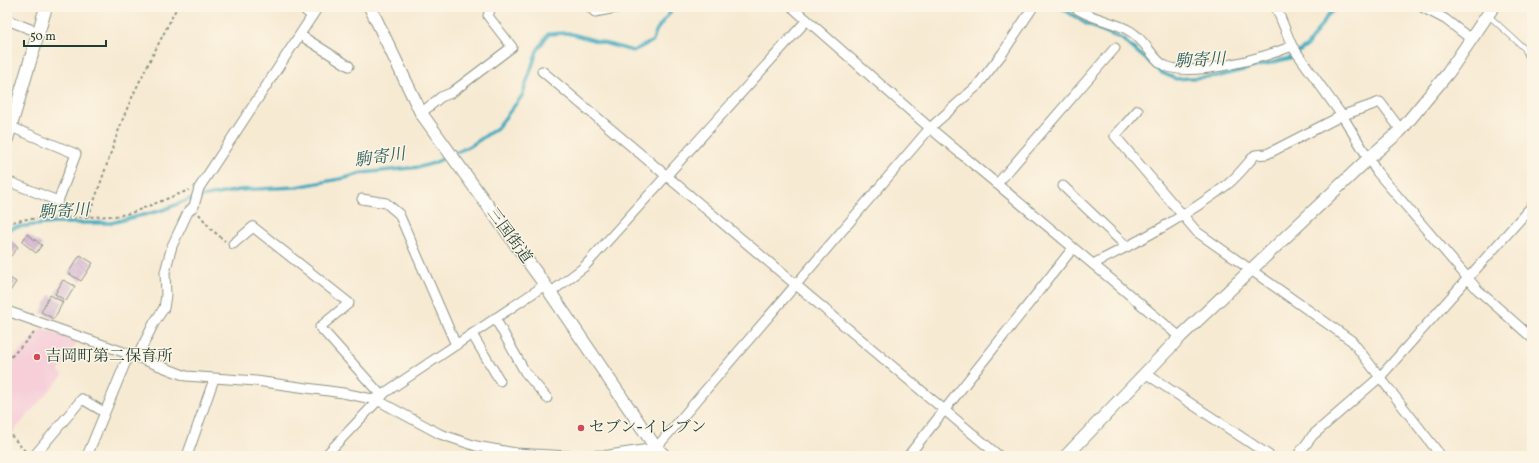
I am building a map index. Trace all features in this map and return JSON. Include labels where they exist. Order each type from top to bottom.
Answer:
[{"type":"street","points":[[7,139],[46,7]]},
{"type":"street","points":[[301,7],[312,16]]},
{"type":"street","points":[[87,456],[104,412],[133,355],[164,308],[166,295],[165,272],[172,246],[188,212],[195,205],[198,191],[318,7]]},
{"type":"street","name":"三国街道","points":[[370,7],[421,114],[547,289],[660,452]]},
{"type":"street","points":[[421,114],[441,97],[451,92],[512,47],[488,16],[491,7]]},
{"type":"street","points":[[590,7],[595,12],[620,7]]},
{"type":"street","points":[[792,7],[930,128],[1180,337]]},
{"type":"street","points":[[7,311],[133,355],[186,376],[256,381],[344,393],[377,400],[440,434],[476,446],[516,454],[609,455],[660,452],[796,285],[930,128],[977,86],[1002,54],[1033,7]]},
{"type":"street","points":[[1074,7],[1130,31],[1144,42],[1162,64],[1178,69],[1203,68],[1250,60],[1293,46]]},
{"type":"street","points":[[1276,7],[1293,46],[1377,172],[1478,290],[1532,338]]},
{"type":"street","points":[[1422,7],[1446,19],[1471,39]]},
{"type":"street","points":[[1066,456],[1180,337],[1368,159],[1401,130],[1448,72],[1490,11]]},
{"type":"street","points":[[7,20],[38,32]]},
{"type":"street","points":[[325,456],[386,392],[495,318],[584,267],[668,176],[807,20]]},
{"type":"street","points":[[300,35],[350,66]]},
{"type":"street","points":[[997,184],[1115,48]]},
{"type":"street","points":[[542,71],[999,456]]},
{"type":"street","points":[[1093,264],[1127,247],[1183,214],[1229,184],[1255,155],[1267,154],[1325,126],[1341,116],[1380,102],[1401,130]]},
{"type":"street","points":[[1138,110],[1115,136],[1197,232],[1352,341],[1441,456]]},
{"type":"street","points":[[7,181],[58,201],[76,154],[11,127]]},
{"type":"street","points":[[1063,186],[1127,247]]},
{"type":"street","points":[[362,199],[386,203],[398,214],[456,345]]},
{"type":"street","points":[[1297,456],[1313,435],[1380,378],[1532,206]]},
{"type":"street","points":[[232,244],[253,227],[349,303],[320,327],[379,393],[377,400]]},
{"type":"street","points":[[908,456],[1073,248]]},
{"type":"street","points":[[495,318],[525,372],[547,398]]},
{"type":"street","points":[[472,334],[500,381]]},
{"type":"street","points":[[1145,373],[1270,456]]},
{"type":"street","points":[[187,456],[214,379]]},
{"type":"street","points":[[31,455],[82,399],[104,412]]},
{"type":"lane","points":[[1490,11],[1524,48],[1532,65]]},
{"type":"path","points":[[88,217],[127,110],[177,7]]},
{"type":"path","points":[[7,223],[28,219],[115,216],[131,213],[171,196],[198,191]]},
{"type":"path","points":[[195,205],[211,229],[225,241],[232,244]]},
{"type":"path","points":[[7,361],[41,324]]},
{"type":"path","points":[[7,431],[31,455]]},
{"type":"shaded area","points":[[42,328],[78,341],[59,371],[63,375],[12,433],[7,427],[7,364]]},
{"type":"building","points":[[27,234],[42,245],[36,253],[22,242]]},
{"type":"building","points":[[9,239],[18,247],[7,261],[7,241]]},
{"type":"building","points":[[80,255],[93,263],[81,281],[68,273]]},
{"type":"building","points":[[7,276],[16,282],[7,296]]},
{"type":"building","points":[[63,280],[75,286],[66,301],[55,294]]},
{"type":"building","points":[[50,295],[63,302],[54,319],[41,312]]},
{"type":"waterway","name":"駒寄川","points":[[7,230],[16,227],[54,223],[111,223],[163,210],[190,199],[240,190],[296,187],[345,178],[362,173],[420,167],[434,163],[472,145],[497,128],[522,96],[537,51],[548,34],[568,33],[633,51],[653,41],[656,31],[674,7]]},
{"type":"waterway","name":"駒寄川","points":[[1060,7],[1088,25],[1122,39],[1162,73],[1176,79],[1220,76],[1290,58],[1307,46],[1329,14],[1338,7]]},
{"type":"place","name":"吉岡町第二保育所","points":[[37,357]]},
{"type":"place","name":"セブン-イレブン","points":[[581,428]]}]
